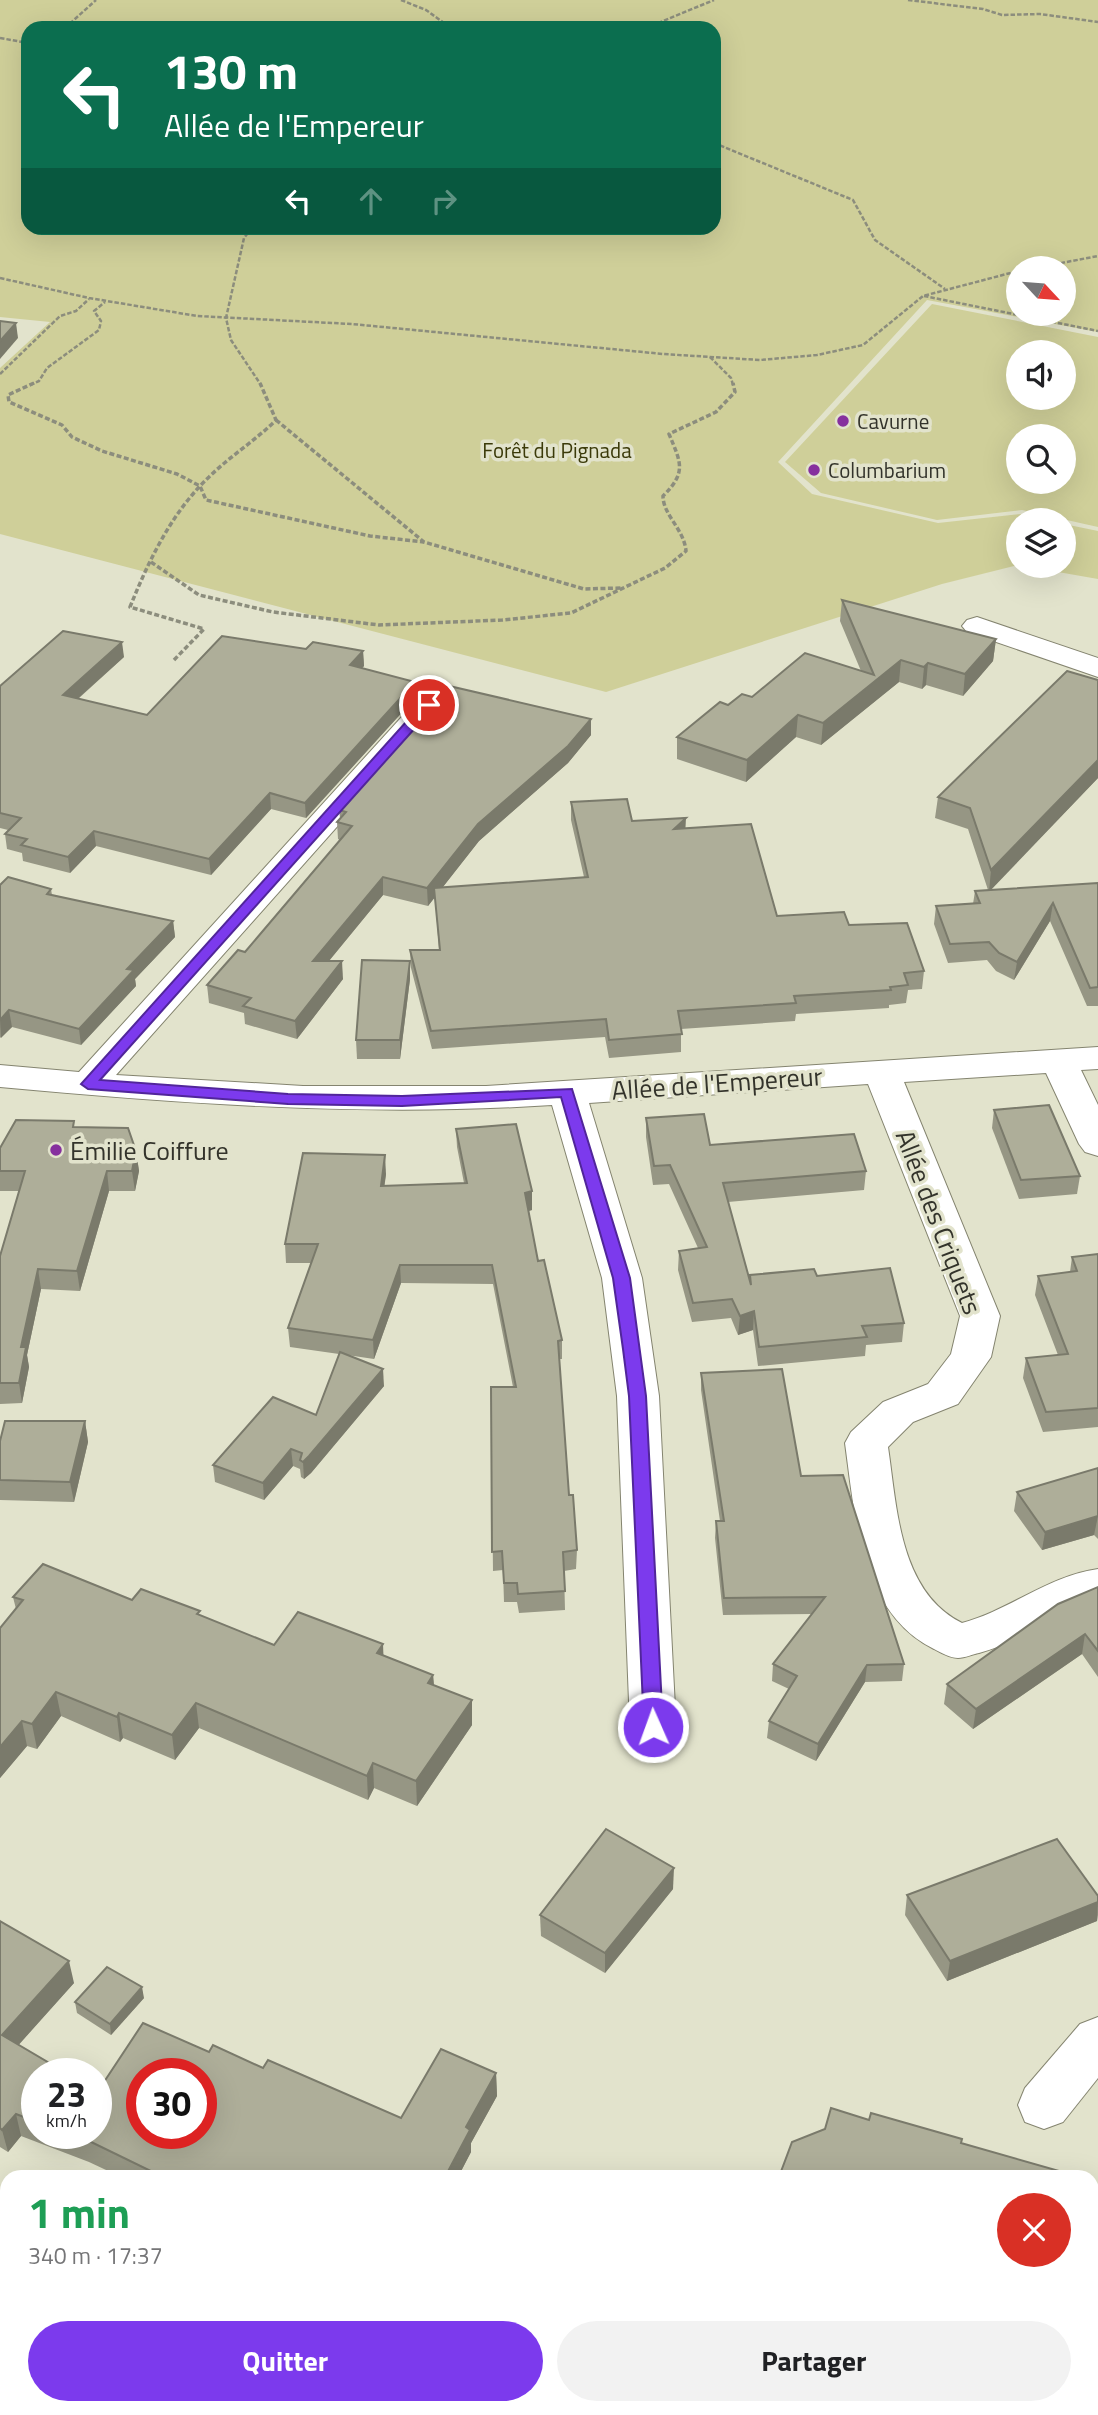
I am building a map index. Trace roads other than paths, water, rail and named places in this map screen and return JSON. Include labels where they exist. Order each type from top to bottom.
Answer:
[{"type":"street","points":[[977,626],[1098,668]]},
{"type":"street","points":[[88,1084],[429,705]]},
{"type":"street","name":"Allée de l'Empereur","points":[[0,1076],[288,1099],[402,1101],[1098,1058]]},
{"type":"street","points":[[1058,1060],[1098,1144]]},
{"type":"street","name":"Allée des Criquets","points":[[882,1073],[980,1316],[971,1357],[943,1394],[898,1412],[866,1443],[877,1515],[896,1585],[925,1622],[958,1641],[995,1631],[1077,1589],[1098,1586]]},
{"type":"street","points":[[567,1092],[622,1278],[638,1396],[653,1727]]},
{"type":"street","points":[[1044,2105],[1098,2040]]},
{"type":"place","name":"Cavurne","points":[[843,421]]},
{"type":"place","name":"Columbarium","points":[[814,470]]},
{"type":"place","name":"Émilie Coiffure","points":[[56,1150]]},
{"type":"park label","name":"Forêt du Pignada","points":[[557,450]]}]
